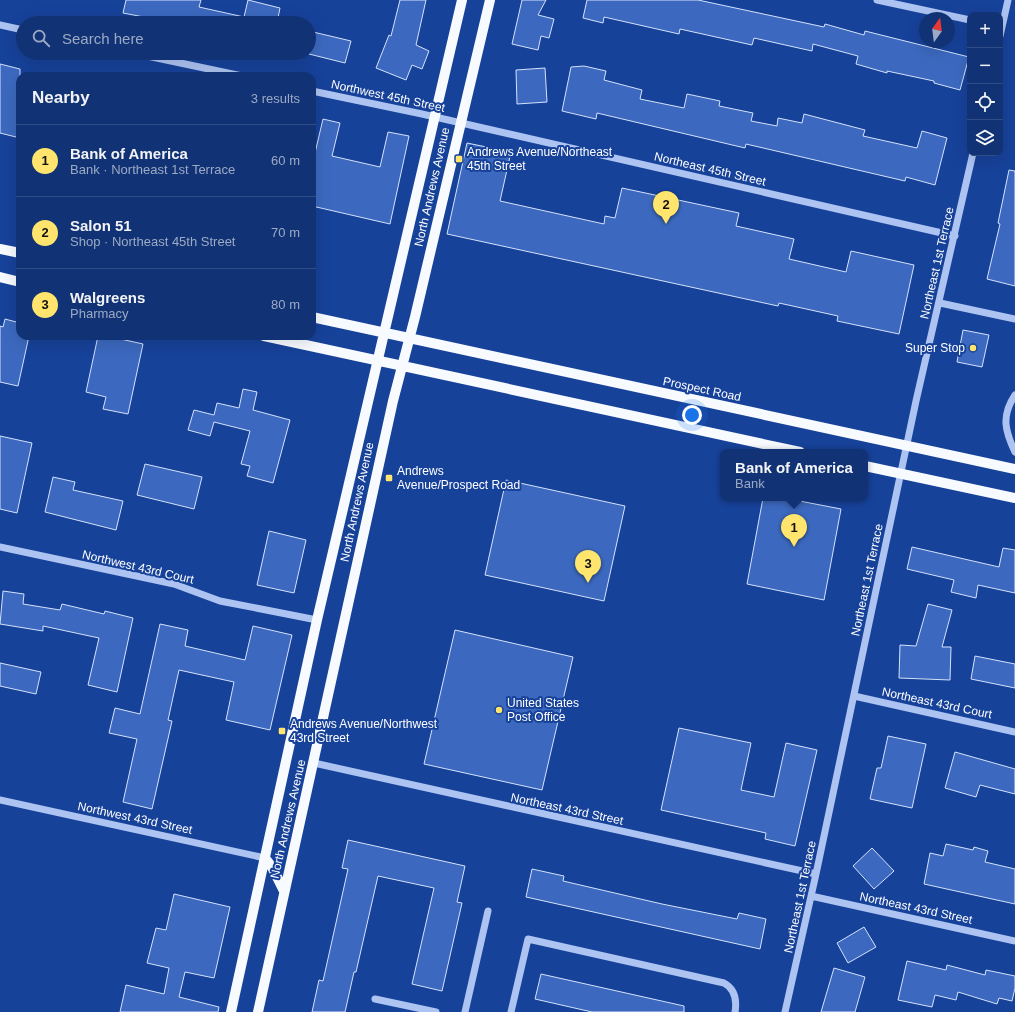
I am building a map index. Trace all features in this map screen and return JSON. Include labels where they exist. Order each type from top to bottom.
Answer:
[{"type":"main road","name":"North Andrews Avenue","points":[[231,1012],[317,620],[377,361],[436,117],[462,0]]},
{"type":"main road","name":"North Andrews Avenue","points":[[258,1012],[392,408],[490,0]]},
{"type":"main road","points":[[0,249],[16,252]]},
{"type":"main road","points":[[0,277],[16,281]]},
{"type":"main road","name":"Prospect Road","points":[[316,319],[1015,469]]},
{"type":"main road","points":[[282,340],[786,449]]},
{"type":"main road","points":[[868,467],[1015,498]]},
{"type":"main road","points":[[265,858],[272,867],[284,891]]},
{"type":"street","points":[[877,0],[967,19]]},
{"type":"street","points":[[1003,19],[1008,0]]},
{"type":"street","points":[[0,25],[16,28]]},
{"type":"street","points":[[166,60],[223,72]]},
{"type":"street","name":"Northwest 45th Street","points":[[316,92],[460,123]]},
{"type":"street","name":"Northeast 45th Street","points":[[460,123],[955,236]]},
{"type":"street","name":"Northeast 1st Terrace","points":[[785,1012],[816,874],[907,446],[972,156]]},
{"type":"street","points":[[940,303],[1015,319]]},
{"type":"street","points":[[1015,395],[1008,407],[1005,423],[1008,437],[1015,452]]},
{"type":"street","name":"Northwest 43rd Court","points":[[0,547],[174,584],[220,600],[317,620]]},
{"type":"street","name":"Northeast 43rd Court","points":[[854,696],[1015,732]]},
{"type":"street","name":"Northeast 43rd Street","points":[[314,763],[816,874]]},
{"type":"street","name":"Northwest 43rd Street","points":[[0,800],[265,858]]},
{"type":"street","name":"Northeast 43rd Street","points":[[811,896],[1015,941]]},
{"type":"street","points":[[465,1012],[488,911]]},
{"type":"street","points":[[511,1012],[528,939],[724,983],[731,987],[734,994],[736,1006],[735,1012]]},
{"type":"street","points":[[375,999],[412,1009],[436,1012]]},
{"type":"building","points":[[126,0],[201,0],[199,7],[240,16],[139,16],[123,13]]},
{"type":"building","points":[[248,0],[280,8],[278,16],[244,16]]},
{"type":"building","points":[[400,0],[426,0],[416,45],[429,51],[422,69],[412,65],[406,80],[376,68],[389,35],[391,36]]},
{"type":"building","points":[[522,0],[546,0],[538,15],[554,19],[549,38],[541,36],[538,50],[512,44]]},
{"type":"building","points":[[587,0],[698,0],[824,27],[825,24],[864,35],[865,31],[919,44],[919,48],[933,48],[967,56],[967,64],[960,90],[934,83],[934,81],[887,71],[887,73],[856,64],[858,56],[813,44],[812,51],[754,38],[752,45],[680,29],[679,34],[604,17],[603,23],[583,18]]},
{"type":"building","points":[[316,33],[351,41],[345,63],[316,56]]},
{"type":"building","points":[[0,64],[20,69],[20,72],[16,72],[16,137],[0,133]]},
{"type":"building","points":[[584,66],[606,71],[604,80],[642,90],[640,99],[684,108],[687,94],[720,101],[719,106],[753,113],[751,121],[777,126],[778,118],[802,123],[804,114],[865,130],[863,136],[917,148],[922,131],[947,138],[935,185],[906,177],[905,181],[746,144],[745,148],[597,113],[596,119],[562,111],[571,67]]},
{"type":"building","points":[[545,68],[547,102],[517,104],[516,70]]},
{"type":"building","points":[[323,119],[340,123],[332,156],[380,167],[388,132],[409,136],[390,224],[316,207],[316,149]]},
{"type":"building","points":[[467,143],[511,152],[500,201],[604,224],[605,216],[615,218],[622,188],[739,213],[736,226],[794,239],[789,259],[846,272],[851,251],[914,265],[899,334],[837,321],[838,316],[779,303],[778,306],[447,234]]},
{"type":"building","points":[[1009,170],[1015,171],[1015,286],[987,279],[1000,224],[998,223]]},
{"type":"building","points":[[5,319],[16,322],[16,340],[28,340],[18,386],[0,382],[0,326],[3,327]]},
{"type":"building","name":"Super Stop","points":[[963,330],[989,335],[982,367],[957,362]]},
{"type":"building","points":[[97,340],[125,340],[143,344],[128,414],[103,409],[106,397],[86,392]]},
{"type":"building","points":[[243,389],[257,392],[253,410],[290,420],[273,483],[247,476],[250,466],[241,464],[250,431],[214,422],[210,436],[188,430],[194,410],[214,415],[217,403],[239,408]]},
{"type":"building","points":[[0,436],[32,443],[17,513],[0,509]]},
{"type":"building","points":[[145,464],[202,477],[194,509],[137,495]]},
{"type":"building","points":[[53,477],[75,482],[73,490],[123,501],[116,530],[45,512]]},
{"type":"building","points":[[506,480],[625,506],[604,601],[485,575]]},
{"type":"building","points":[[762,501],[800,501],[841,509],[824,600],[747,584]]},
{"type":"building","points":[[269,531],[306,540],[294,593],[257,585]]},
{"type":"building","points":[[912,547],[999,567],[1003,548],[1015,550],[1015,593],[978,585],[976,598],[951,592],[954,580],[907,569]]},
{"type":"building","points":[[3,591],[24,594],[23,604],[60,610],[62,604],[104,614],[105,611],[133,618],[117,692],[88,685],[99,638],[43,626],[43,631],[0,624]]},
{"type":"building","points":[[928,604],[952,610],[942,647],[951,647],[950,680],[899,678],[900,645],[916,646]]},
{"type":"building","points":[[160,624],[188,630],[185,646],[245,660],[253,626],[292,635],[270,730],[226,720],[234,682],[179,670],[168,720],[172,721],[152,809],[123,802],[137,739],[109,733],[115,708],[140,714]]},
{"type":"building","name":"United States Post Office","points":[[455,630],[573,657],[542,790],[424,764]]},
{"type":"building","points":[[975,656],[1015,664],[1015,688],[971,679]]},
{"type":"building","points":[[0,663],[41,672],[36,694],[0,686]]},
{"type":"building","points":[[679,728],[751,743],[741,790],[774,797],[786,743],[817,750],[795,846],[765,839],[766,833],[661,810]]},
{"type":"building","points":[[888,736],[926,744],[912,808],[870,799],[877,768],[881,768]]},
{"type":"building","points":[[955,752],[1015,769],[1015,794],[980,785],[976,797],[945,788]]},
{"type":"building","points":[[348,840],[465,866],[457,902],[462,903],[442,991],[412,984],[434,888],[378,876],[356,972],[354,972],[345,1012],[312,1012],[319,980],[323,981],[348,869],[342,868]]},
{"type":"building","points":[[946,844],[973,850],[974,847],[988,851],[985,862],[1015,869],[1015,904],[924,884],[930,853],[943,856]]},
{"type":"building","points":[[872,848],[894,871],[874,889],[853,866]]},
{"type":"building","points":[[532,869],[564,876],[563,881],[662,904],[737,919],[739,913],[766,919],[760,949],[526,897]]},
{"type":"building","points":[[174,894],[230,907],[214,978],[185,972],[179,997],[219,1007],[218,1012],[120,1012],[126,985],[164,994],[169,968],[147,963],[156,928],[166,930]]},
{"type":"building","points":[[864,927],[876,947],[848,963],[837,943]]},
{"type":"building","points":[[907,961],[946,970],[947,965],[985,975],[986,970],[1015,976],[1015,988],[1012,1001],[999,998],[997,1004],[958,992],[956,1000],[935,995],[932,1007],[898,1000]]},
{"type":"building","points":[[834,968],[865,977],[855,1012],[821,1012]]},
{"type":"building","points":[[541,974],[684,1006],[684,1012],[592,1012],[535,999]]},
{"type":"place","name":"Andrews Avenue/Northeast 45th Street","points":[[459,159]]},
{"type":"place","name":"Salon 51","points":[[666,224]]},
{"type":"place","name":"Super Stop","points":[[973,348]]},
{"type":"place","name":"Andrews Avenue/Prospect Road","points":[[389,478]]},
{"type":"place","name":"Bank of America","points":[[794,547]]},
{"type":"place","name":"Walgreens","points":[[588,583]]},
{"type":"place","name":"United States Post Office","points":[[499,710]]},
{"type":"place","name":"Andrews Avenue/Northwest 43rd Street","points":[[282,731]]}]
